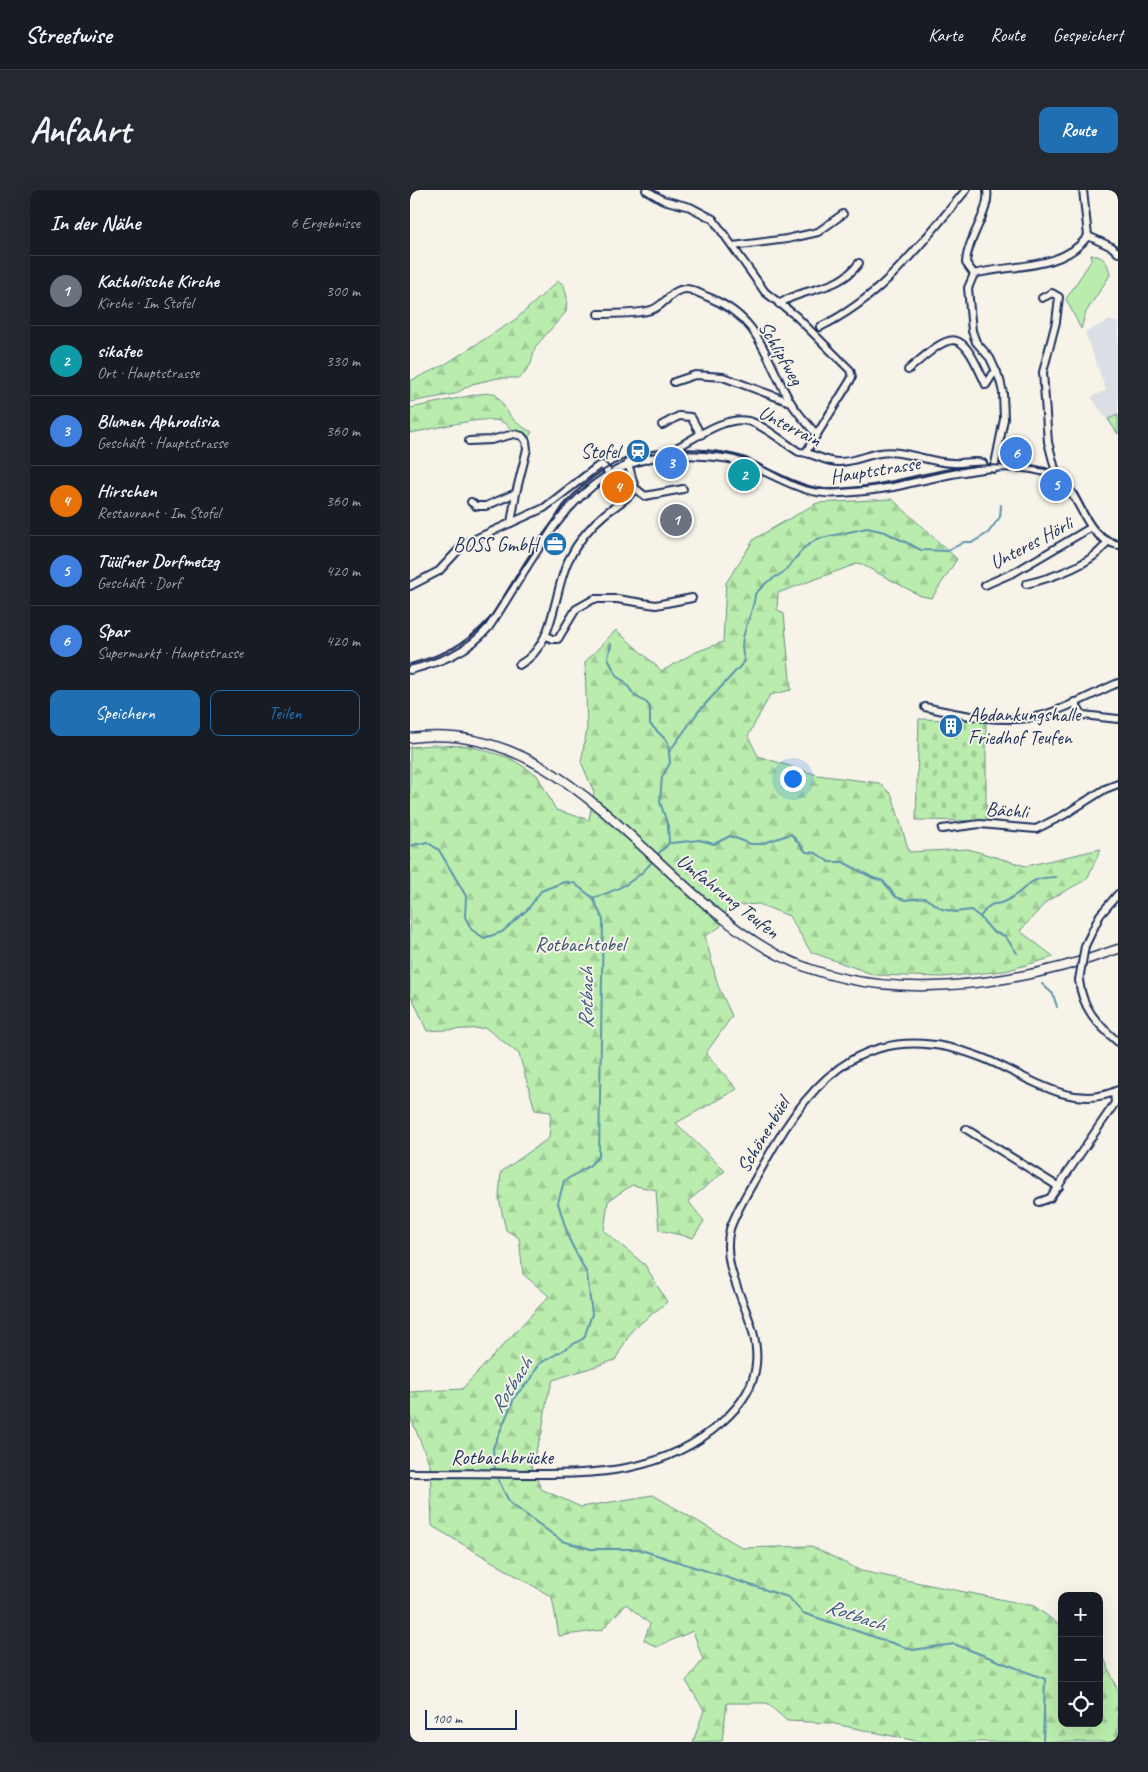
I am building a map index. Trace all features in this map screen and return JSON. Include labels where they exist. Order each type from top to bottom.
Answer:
[{"type":"main road","name":"Umfahrung Teufen","points":[[410,738],[450,736],[489,742],[533,761],[566,782],[721,916],[761,945],[793,962],[828,974],[879,982],[924,986],[968,984],[1012,978],[1054,969],[1118,950]]},
{"type":"street","points":[[646,190],[663,200],[701,212],[713,219],[765,292],[796,316],[848,366],[852,374],[850,381],[806,452]]},
{"type":"street","points":[[820,327],[841,317],[877,291],[906,261],[966,190]]},
{"type":"street","points":[[974,274],[966,263],[966,253],[987,202],[988,190]]},
{"type":"street","points":[[994,469],[1005,409],[1003,393],[997,372],[990,358],[976,342],[972,331],[968,288],[974,274],[985,270],[1032,265],[1062,256],[1077,249],[1088,236],[1083,190]]},
{"type":"street","points":[[733,246],[818,232],[843,214]]},
{"type":"street","points":[[1088,236],[1112,247],[1118,253]]},
{"type":"street","points":[[779,304],[795,296],[822,290],[852,273],[859,263]]},
{"type":"street","name":"Schlipfweg","points":[[598,314],[615,315],[651,310],[661,306],[675,292],[687,289],[726,304],[756,334],[790,402],[816,434]]},
{"type":"street","points":[[1042,298],[1052,294],[1059,297],[1056,322],[1043,372],[1048,442],[1055,476],[1069,488],[1090,528],[1107,542],[1118,545]]},
{"type":"street","points":[[908,370],[933,348],[950,340],[966,344],[986,385],[993,374],[997,372]]},
{"type":"street","points":[[674,382],[695,375],[723,377],[790,402]]},
{"type":"street","points":[[662,425],[679,416],[690,418],[701,435]]},
{"type":"street","name":"Unterrain","points":[[676,455],[678,447],[701,435],[732,421],[749,421],[799,452],[806,452],[822,460],[838,462],[854,460],[881,452],[952,464],[979,462],[983,463],[984,468]]},
{"type":"street","points":[[469,442],[491,440],[514,434],[522,436],[526,441],[527,449],[511,523]]},
{"type":"street","name":"Hauptstrasse","points":[[410,670],[444,660],[478,639],[489,627],[566,510],[609,473],[628,463],[651,456],[676,455],[734,460],[795,487],[821,494],[888,488],[984,468],[1026,470],[1055,476]]},
{"type":"street","points":[[628,463],[636,488],[645,496],[683,489]]},
{"type":"street","points":[[410,586],[439,570],[464,544],[544,508],[598,466],[602,465],[609,473]]},
{"type":"street","points":[[519,666],[535,654],[547,636],[561,577],[576,546],[596,522],[630,496],[636,488]]},
{"type":"street","points":[[471,502],[476,506],[486,506],[516,493]]},
{"type":"street","name":"Unteres Hörli","points":[[986,585],[1015,572],[1090,528]]},
{"type":"street","points":[[1026,584],[1054,576],[1099,554],[1107,542]]},
{"type":"street","points":[[547,636],[552,639],[558,639],[576,609],[594,599],[617,599],[656,605],[692,598]]},
{"type":"street","points":[[925,707],[948,712],[1016,719],[1041,716],[1118,683]]},
{"type":"street","points":[[1074,702],[1083,715],[1118,719]]},
{"type":"street","name":"Bächli","points":[[942,829],[980,824],[1036,829],[1048,825],[1105,789],[1118,784]]},
{"type":"street","points":[[1118,894],[1100,915],[1085,946],[1078,980],[1086,1009],[1118,1042]]},
{"type":"street","name":"Schönenbüel","points":[[753,1378],[756,1364],[754,1336],[730,1268],[727,1250],[728,1236],[733,1220],[776,1142],[802,1102],[832,1072],[852,1060],[877,1049],[902,1044],[933,1044],[984,1058],[1058,1093],[1094,1096],[1116,1091]]},
{"type":"street","points":[[1039,1202],[1050,1198],[1059,1186],[1115,1102],[1116,1091]]},
{"type":"street","points":[[966,1129],[1059,1186]]},
{"type":"street","name":"Rotbachbrücke","points":[[410,1473],[580,1474],[626,1470],[646,1465],[697,1442],[739,1405],[753,1378]]},
{"type":"shaded area","points":[[1110,320],[1118,323],[1118,435],[1091,397],[1106,390],[1085,332]]},
{"type":"green space","points":[[1091,255],[1100,257],[1105,261],[1110,275],[1086,312],[1081,329],[1066,299],[1091,261]]},
{"type":"green space","points":[[558,281],[564,285],[567,297],[566,312],[535,347],[531,364],[520,378],[498,378],[472,384],[455,394],[410,402],[410,381],[444,365],[516,319]]},
{"type":"green space","points":[[494,393],[513,419],[532,432],[526,441],[504,423],[494,420],[458,423],[410,433],[410,408],[479,394]]},
{"type":"green space","points":[[1118,415],[1118,434],[1108,419]]},
{"type":"green space","name":"Rotbachtobel","points":[[892,499],[957,559],[932,598],[921,596],[859,563],[778,593],[777,609],[784,614],[791,690],[770,695],[748,736],[758,756],[817,775],[879,783],[892,795],[909,852],[968,849],[1026,866],[1101,849],[1087,879],[1047,901],[1020,931],[1054,957],[1005,971],[942,977],[875,975],[811,952],[789,916],[759,904],[728,906],[720,927],[705,936],[718,986],[732,1016],[706,1053],[737,1089],[676,1123],[725,1171],[688,1201],[704,1221],[693,1238],[659,1230],[656,1190],[632,1185],[608,1201],[604,1231],[645,1265],[667,1302],[632,1330],[615,1360],[553,1380],[547,1399],[542,1432],[531,1465],[541,1489],[581,1507],[653,1495],[743,1548],[811,1546],[861,1571],[1034,1606],[1058,1624],[1058,1727],[1103,1727],[1103,1657],[1118,1691],[1118,1742],[921,1742],[830,1723],[787,1721],[767,1703],[727,1703],[722,1741],[693,1742],[704,1710],[686,1681],[703,1660],[693,1631],[656,1647],[644,1640],[650,1624],[626,1604],[602,1630],[559,1636],[552,1597],[432,1526],[430,1465],[410,1416],[410,1392],[462,1389],[549,1296],[523,1274],[519,1238],[506,1230],[499,1199],[501,1172],[549,1138],[551,1112],[535,1110],[519,1054],[486,1028],[427,1031],[412,997],[410,997],[410,747],[432,745],[470,746],[510,758],[537,775],[556,810],[589,820],[594,792],[581,762],[587,729],[585,662],[616,630],[662,671],[696,652],[723,642],[726,583],[754,539],[817,503]]},
{"type":"green space","points":[[919,719],[986,721],[986,821],[916,820]]},
{"type":"waterway","points":[[657,855],[669,843],[668,826],[660,802],[662,777],[670,763],[669,752],[698,712],[745,661],[742,644],[755,594],[767,582],[784,572],[804,548],[817,539],[867,528],[885,532],[921,550],[948,551],[964,542],[973,542],[988,533],[1000,517],[1001,505]]},
{"type":"waterway","points":[[611,644],[608,658],[617,677],[624,681],[635,696],[647,703],[650,708],[650,724],[667,741],[669,751]]},
{"type":"waterway","points":[[671,843],[700,840],[714,844],[730,836],[751,844],[761,844],[791,834],[806,852],[816,853],[829,862],[843,862],[873,878],[883,881],[896,897],[905,900],[925,898],[942,909],[955,912],[971,910],[980,917],[991,905],[1008,900],[1033,881],[1056,877]]},
{"type":"waterway","name":"Rotbach","points":[[410,846],[427,842],[439,850],[466,896],[465,917],[472,930],[484,938],[502,932],[528,909],[541,891],[564,882],[574,883],[593,898],[603,920],[599,1156],[589,1166],[564,1181],[558,1203],[569,1239],[587,1274],[592,1314],[584,1338],[539,1364],[531,1379],[515,1396],[493,1448],[495,1471]]},
{"type":"waterway","points":[[593,898],[627,884],[648,867],[654,859]]},
{"type":"waterway","points":[[980,917],[993,932],[1005,936],[1017,953]]},
{"type":"waterway","points":[[1042,984],[1053,994],[1057,1007]]},
{"type":"waterway","name":"Rotbach","points":[[496,1476],[510,1503],[562,1541],[591,1549],[638,1549],[788,1597],[803,1613],[913,1650],[954,1644],[1045,1679],[1043,1742]]},
{"type":"railway","points":[[410,664],[433,657],[463,642],[490,618],[563,506],[581,487],[614,464],[626,458],[651,451],[687,449],[726,453],[748,459],[804,486],[825,489],[860,487],[969,466],[1000,465],[1043,469],[1053,471],[1064,477],[1072,485],[1097,527],[1106,535],[1118,540]]},
{"type":"place","name":"Stofel","points":[[638,451]]},
{"type":"place","name":"Spar","points":[[1016,453]]},
{"type":"place","name":"Blumen Aphrodisia","points":[[671,463]]},
{"type":"place","name":"sikatec","points":[[744,475]]},
{"type":"place","name":"Tüüfner Dorfmetzg","points":[[1056,485]]},
{"type":"place","name":"Hirschen","points":[[618,487]]},
{"type":"place","name":"Katholische Kirche","points":[[676,520]]},
{"type":"place","name":"BOSS GmbH","points":[[555,544]]},
{"type":"place","name":"Abdankungshalle Friedhof Teufen","points":[[951,726]]}]
